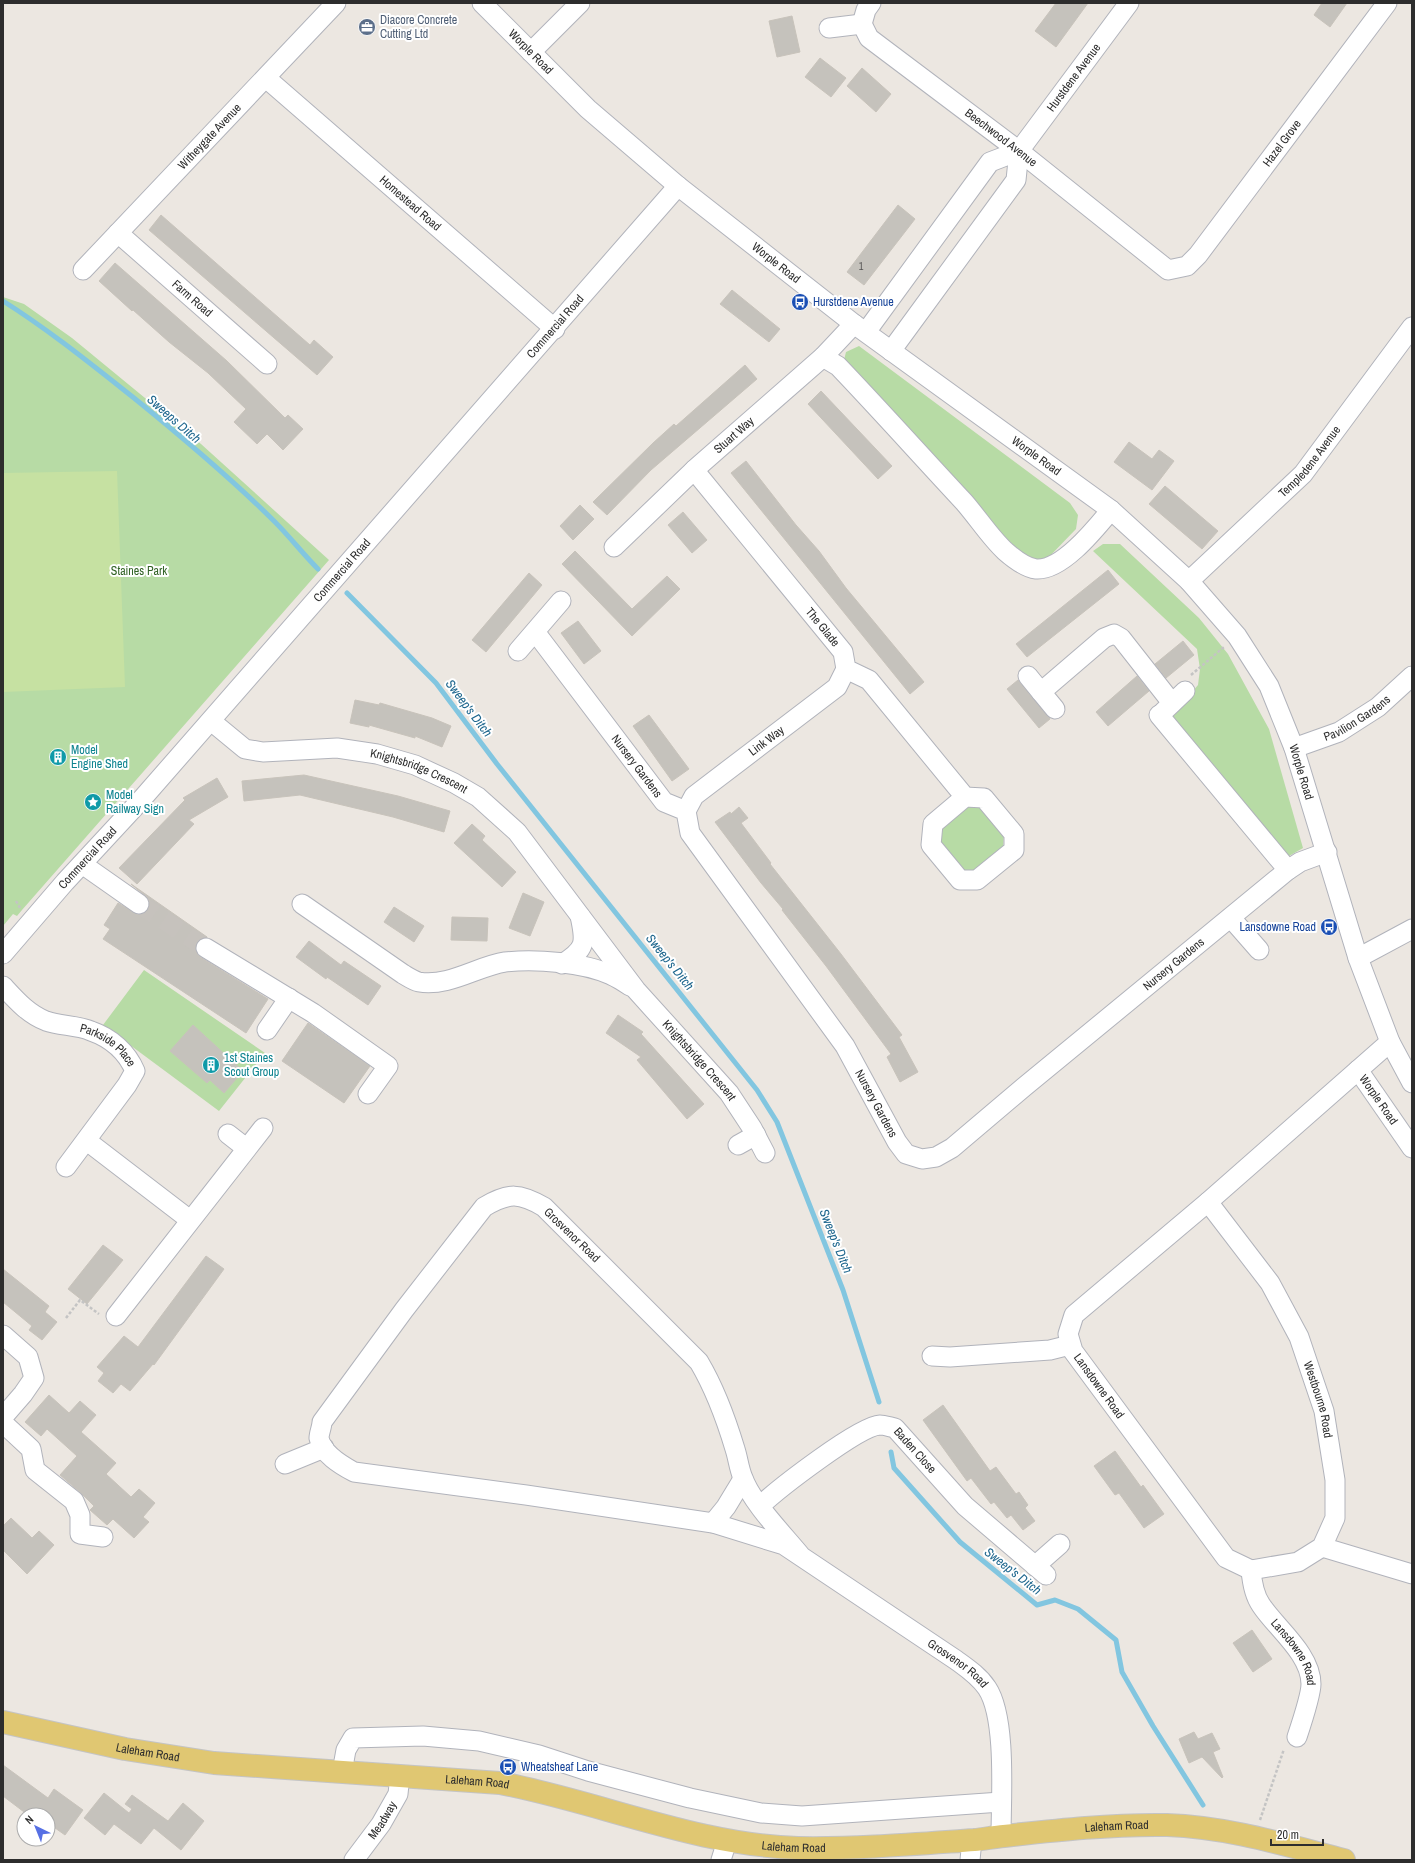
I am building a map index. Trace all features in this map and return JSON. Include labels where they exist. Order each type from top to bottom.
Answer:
[{"type":"main road","name":"Laleham Road","points":[[3,1722],[125,1749],[214,1763],[500,1783],[541,1791],[636,1818],[724,1850],[796,1848],[971,1850],[1001,1836],[1090,1828],[1167,1825],[1201,1828],[1256,1829],[1344,1860]]},
{"type":"street","name":"Witheygate Avenue","points":[[83,270],[336,3]]},
{"type":"street","name":"Worple Road","points":[[482,3],[588,109],[678,186],[860,328],[1110,510],[1189,581],[1237,636],[1268,686],[1294,748],[1327,852],[1358,958],[1390,1042],[1412,1083]]},
{"type":"street","points":[[531,52],[580,3]]},
{"type":"street","points":[[829,28],[862,24],[866,10],[871,3]]},
{"type":"street","name":"Hurstdene Avenue","points":[[1019,151],[1129,3]]},
{"type":"street","name":"Hazel Grove","points":[[1168,270],[1187,266],[1198,255],[1387,3]]},
{"type":"street","name":"Beechwood Avenue","points":[[862,24],[869,38],[1019,151],[1168,270]]},
{"type":"street","name":"Homestead Road","points":[[266,78],[555,328]]},
{"type":"street","points":[[860,328],[990,162],[1019,151],[1016,180],[891,351]]},
{"type":"street","name":"Commercial Road","points":[[3,954],[211,721],[678,186]]},
{"type":"street","name":"Farm Road","points":[[118,233],[267,364]]},
{"type":"street","name":"Templedene Avenue","points":[[1189,581],[1304,474],[1412,327]]},
{"type":"street","name":"Stuart Way","points":[[614,547],[694,470],[822,357],[860,328]]},
{"type":"street","points":[[822,357],[838,366],[979,519],[1004,550],[1021,563],[1036,569],[1054,565],[1075,550],[1110,510]]},
{"type":"street","name":"The Glade","points":[[694,470],[843,652],[846,669]]},
{"type":"street","points":[[518,652],[536,633],[561,602]]},
{"type":"street","name":"Nursery Gardens","points":[[536,633],[664,802],[686,811],[690,833],[846,1046],[897,1142],[906,1154],[922,1160],[936,1157],[952,1148],[1288,870],[1300,862],[1327,852]]},
{"type":"street","points":[[1041,692],[1104,638],[1114,634],[1121,638],[1166,708],[1288,870]]},
{"type":"street","points":[[846,669],[869,680],[965,797],[984,798],[1014,834],[1014,850],[977,880],[960,880],[931,845],[933,824],[965,797]]},
{"type":"street","name":"Link Way","points":[[686,811],[694,796],[836,688],[846,669]]},
{"type":"street","points":[[1028,676],[1055,709]]},
{"type":"street","name":"Pavilion Gardens","points":[[1294,748],[1339,732],[1378,707],[1412,676]]},
{"type":"street","name":"Knightsbridge Crescent","points":[[211,721],[245,749],[263,752],[338,748],[377,754],[415,765],[454,783],[478,797],[517,832],[636,990],[729,1093],[756,1135],[765,1153]]},
{"type":"street","points":[[82,864],[139,904]]},
{"type":"street","name":"Knightsbridge Crescent","points":[[302,904],[403,974],[418,982],[438,982],[504,962],[534,961],[578,965],[611,975],[636,990]]},
{"type":"street","name":"Knightsbridge Crescent","points":[[562,964],[578,954],[585,937],[580,916]]},
{"type":"street","points":[[1231,918],[1259,950]]},
{"type":"street","points":[[1358,958],[1412,929]]},
{"type":"street","points":[[206,948],[313,1012],[388,1066],[368,1094]]},
{"type":"street","name":"Parkside Place","points":[[3,986],[29,1012],[46,1021],[90,1030],[116,1044],[130,1059],[134,1071],[127,1085],[87,1141],[66,1167]]},
{"type":"street","points":[[267,1030],[289,998]]},
{"type":"street","name":"Lansdowne Road","points":[[1297,1737],[1311,1685],[1309,1672],[1293,1643],[1261,1605],[1253,1586],[1250,1570],[1226,1558],[1070,1345],[1068,1334],[1074,1315],[1208,1202],[1390,1042]]},
{"type":"street","name":"Worple Road","points":[[1358,1070],[1412,1148]]},
{"type":"street","points":[[116,1316],[263,1128]]},
{"type":"street","points":[[228,1134],[246,1148]]},
{"type":"street","points":[[738,1145],[756,1135]]},
{"type":"street","points":[[87,1141],[190,1220]]},
{"type":"street","name":"Grosvenor Road","points":[[802,1556],[760,1506],[743,1479],[736,1449],[710,1381],[699,1362],[544,1207],[522,1196],[512,1195],[497,1199],[484,1207],[467,1227],[322,1422],[319,1437],[324,1448],[339,1463],[360,1473],[526,1495],[713,1523],[784,1545],[978,1676],[988,1689],[1000,1733],[1001,1836]]},
{"type":"street","name":"Westbourne Road","points":[[1208,1202],[1270,1283],[1299,1337],[1324,1411],[1335,1480],[1335,1518],[1322,1547]]},
{"type":"street","points":[[3,1335],[28,1358],[34,1378],[23,1394],[3,1417]]},
{"type":"street","points":[[932,1356],[950,1357],[1050,1350],[1070,1345]]},
{"type":"street","points":[[3,1423],[30,1449],[35,1470],[74,1501],[80,1515],[80,1534],[103,1537]]},
{"type":"street","name":"Baden Close","points":[[760,1506],[848,1438],[869,1428],[880,1425],[895,1428],[965,1506],[1041,1571],[1060,1544]]},
{"type":"street","points":[[285,1464],[324,1448]]},
{"type":"street","points":[[713,1523],[726,1507],[743,1479]]},
{"type":"street","points":[[1250,1570],[1298,1562],[1322,1547],[1412,1574]]},
{"type":"street","points":[[342,1772],[346,1750],[353,1738],[422,1736],[479,1740],[539,1755],[588,1771],[690,1798],[761,1813],[802,1816],[1001,1802]]},
{"type":"street","name":"Meadway","points":[[354,1860],[381,1824],[398,1794],[400,1775]]},
{"type":"path","points":[[1166,708],[1180,684],[1237,636]]},
{"type":"path","points":[[66,1318],[80,1300],[111,1323],[116,1316]]},
{"type":"path","points":[[1256,1829],[1286,1744],[1297,1737]]},
{"type":"green space","name":"Staines Park","points":[[3,297],[24,304],[72,338],[201,444],[329,560],[17,916],[13,914],[3,926]]},
{"type":"green space","points":[[859,346],[1070,503],[1078,515],[1076,529],[1047,559],[1037,562],[1020,556],[843,364],[846,352]]},
{"type":"green space","points":[[117,471],[125,687],[3,692],[3,473]]},
{"type":"green space","points":[[1103,544],[1120,544],[1199,618],[1228,654],[1269,729],[1303,848],[1289,856],[1274,850],[1172,728],[1172,715],[1198,685],[1200,669],[1197,649],[1093,551]]},
{"type":"green space","points":[[978,804],[1004,832],[1003,850],[977,872],[960,869],[939,844],[942,826],[967,805]]},
{"type":"green space","points":[[144,970],[265,1053],[219,1111],[103,1025]]},
{"type":"building","points":[[1056,3],[1088,3],[1056,47],[1035,31]]},
{"type":"building","points":[[1322,3],[1347,3],[1330,27],[1314,15]]},
{"type":"building","points":[[792,16],[800,52],[777,57],[769,21]]},
{"type":"building","points":[[820,58],[846,78],[831,97],[805,77]]},
{"type":"building","points":[[862,68],[891,94],[876,112],[847,86]]},
{"type":"building","points":[[898,205],[915,219],[864,285],[847,272]]},
{"type":"building","points":[[161,215],[310,345],[314,340],[333,357],[317,375],[149,230]]},
{"type":"building","points":[[115,263],[227,361],[285,418],[288,415],[303,429],[283,450],[267,434],[257,444],[234,422],[246,409],[208,373],[169,342],[133,310],[132,311],[99,281]]},
{"type":"building","points":[[732,290],[780,329],[769,342],[720,304]]},
{"type":"building","points":[[745,365],[757,379],[651,470],[607,515],[593,502],[674,424],[676,426]]},
{"type":"building","points":[[821,391],[892,466],[878,479],[808,404]]},
{"type":"building","points":[[1129,442],[1152,459],[1159,450],[1174,461],[1152,490],[1114,462]]},
{"type":"building","points":[[746,461],[796,525],[819,551],[846,588],[924,682],[910,694],[731,473]]},
{"type":"building","points":[[1165,486],[1218,531],[1202,549],[1149,504]]},
{"type":"building","points":[[580,505],[594,519],[573,540],[560,526]]},
{"type":"building","points":[[683,512],[707,540],[692,553],[668,525]]},
{"type":"building","points":[[575,551],[632,609],[667,576],[680,589],[632,636],[562,564]]},
{"type":"building","points":[[1108,570],[1119,584],[1027,657],[1016,644]]},
{"type":"building","points":[[529,573],[542,585],[486,652],[472,640]]},
{"type":"building","points":[[578,621],[601,651],[584,664],[561,633]]},
{"type":"building","points":[[1183,641],[1194,655],[1166,678],[1155,664]]},
{"type":"building","points":[[1137,676],[1149,691],[1108,726],[1096,712]]},
{"type":"building","points":[[1018,680],[1050,719],[1039,728],[1007,689]]},
{"type":"building","points":[[355,700],[379,705],[380,703],[432,718],[451,726],[442,747],[415,736],[415,738],[369,725],[369,727],[350,723]]},
{"type":"building","points":[[649,715],[689,769],[672,781],[633,726]]},
{"type":"building","points":[[304,775],[398,796],[450,811],[444,832],[393,817],[300,795],[244,801],[242,781]]},
{"type":"building","points":[[217,778],[228,797],[189,820],[194,824],[137,884],[119,868],[185,800],[183,798]]},
{"type":"building","points":[[739,807],[748,818],[741,823],[771,863],[770,864],[841,954],[902,1035],[899,1037],[918,1072],[900,1082],[887,1057],[891,1054],[826,966],[782,910],[783,909],[761,883],[715,822],[730,812],[731,814]]},
{"type":"building","points":[[472,824],[485,836],[482,840],[516,872],[502,887],[454,843]]},
{"type":"building","points":[[131,884],[207,937],[200,939],[196,943],[196,953],[200,957],[268,999],[246,1033],[103,939],[110,929],[104,925],[118,903],[138,915],[144,914],[148,910],[150,905],[149,899]]},
{"type":"building","points":[[523,893],[544,902],[530,936],[509,928]]},
{"type":"building","points":[[394,907],[424,926],[414,942],[384,922]]},
{"type":"building","points":[[452,917],[488,918],[487,941],[451,940]]},
{"type":"building","points":[[309,941],[341,965],[344,961],[381,986],[368,1005],[327,977],[326,979],[296,957]]},
{"type":"building","points":[[618,1015],[643,1032],[641,1034],[704,1104],[687,1119],[637,1060],[641,1057],[606,1033]]},
{"type":"building","points":[[308,1023],[370,1066],[344,1103],[282,1061]]},
{"type":"building","name":"1st Staines Scout Group","points":[[193,1025],[243,1071],[224,1093],[210,1080],[207,1083],[170,1051]]},
{"type":"building","points":[[103,1245],[123,1260],[87,1304],[68,1289]]},
{"type":"building","points":[[206,1256],[224,1269],[154,1365],[153,1364],[130,1391],[121,1384],[113,1393],[98,1381],[104,1373],[97,1367],[124,1336],[138,1347]]},
{"type":"building","points":[[3,1269],[49,1306],[45,1312],[57,1322],[42,1340],[29,1330],[32,1326],[3,1302]]},
{"type":"building","points":[[49,1395],[69,1413],[80,1401],[96,1415],[81,1432],[116,1463],[106,1474],[131,1497],[139,1489],[155,1503],[143,1517],[149,1522],[134,1538],[113,1519],[107,1525],[90,1510],[94,1506],[60,1475],[77,1456],[47,1429],[41,1436],[25,1422]]},
{"type":"building","points":[[943,1405],[990,1471],[996,1467],[1016,1494],[1019,1492],[1028,1505],[1025,1508],[1035,1521],[1023,1530],[1011,1515],[1007,1518],[994,1502],[991,1504],[971,1478],[967,1481],[923,1420]]},
{"type":"building","points":[[1115,1451],[1141,1487],[1143,1485],[1164,1514],[1144,1528],[1119,1493],[1115,1495],[1094,1466]]},
{"type":"building","points":[[11,1518],[32,1538],[39,1531],[54,1545],[27,1574],[3,1550],[3,1526]]},
{"type":"building","points":[[1252,1630],[1272,1659],[1253,1672],[1233,1643]]},
{"type":"building","points":[[1194,1732],[1198,1739],[1212,1733],[1220,1749],[1213,1752],[1223,1777],[1222,1778],[1202,1757],[1189,1763],[1179,1739]]},
{"type":"building","points":[[3,1765],[48,1798],[54,1789],[83,1810],[65,1835],[56,1829],[56,1807],[17,1807],[3,1796]]},
{"type":"building","points":[[104,1793],[129,1813],[132,1809],[125,1804],[132,1795],[168,1821],[183,1803],[204,1821],[181,1850],[154,1828],[141,1844],[114,1824],[105,1835],[84,1818]]},
{"type":"waterway","name":"Sweeps Ditch","points":[[3,301],[70,348],[188,443],[224,474],[281,528],[318,569]]},
{"type":"waterway","name":"Sweep's Ditch","points":[[347,593],[436,683],[497,764],[757,1090],[777,1122],[843,1290],[879,1402]]},
{"type":"waterway","name":"Sweep's Ditch","points":[[891,1452],[894,1468],[960,1542],[1037,1605],[1055,1600],[1078,1609],[1116,1640],[1122,1672],[1153,1726],[1203,1805]]},
{"type":"tunnel","points":[[139,904],[206,948]]},
{"type":"place","name":"Diacore Concrete Cutting Ltd","points":[[367,27]]},
{"type":"place","name":"Hurstdene Avenue","points":[[800,302]]},
{"type":"place","name":"Model Engine Shed","points":[[58,757]]},
{"type":"place","name":"Model Railway Sign","points":[[93,802]]},
{"type":"place","name":"Lansdowne Road","points":[[1329,927]]},
{"type":"place","name":"1st Staines Scout Group","points":[[211,1065]]},
{"type":"place","name":"Wheatsheaf Lane","points":[[508,1767]]}]
